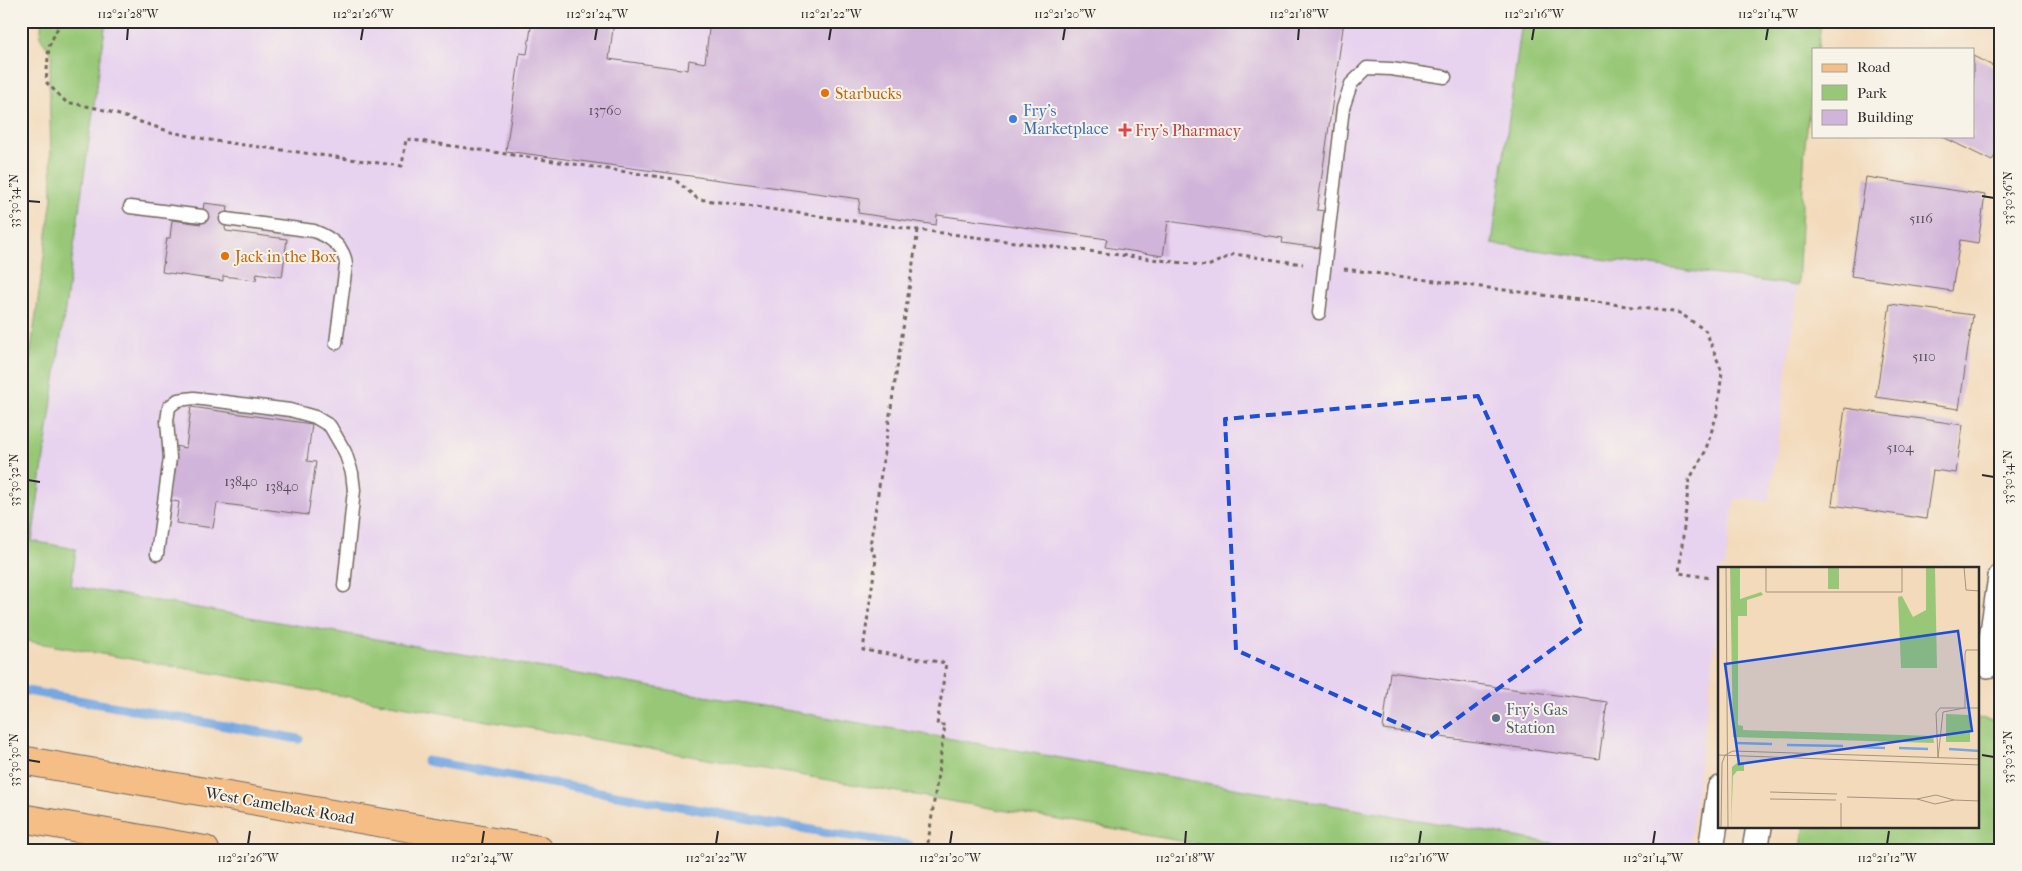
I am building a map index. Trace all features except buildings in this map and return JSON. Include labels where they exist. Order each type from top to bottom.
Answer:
[{"type":"main road","name":"West Camelback Road","points":[[21,760],[540,850]]},
{"type":"main road","points":[[21,818],[205,850]]},
{"type":"street","points":[[1986,665],[2001,578]]},
{"type":"street","points":[[1711,850],[1718,803]]},
{"type":"street","points":[[1756,850],[1759,828]]},
{"type":"lane","points":[[1319,314],[1343,108],[1351,84],[1367,68],[1390,69],[1445,77]]},
{"type":"lane","points":[[130,207],[202,216]]},
{"type":"lane","points":[[226,219],[314,231],[327,236],[342,251],[346,258],[346,265],[336,343]]},
{"type":"lane","points":[[157,554],[170,458],[167,421],[169,407],[178,400],[194,398],[290,410],[315,416],[330,426],[346,452],[352,473],[354,490],[344,586]]},
{"type":"path","points":[[61,21],[49,46],[46,82],[66,102],[101,109],[171,132],[215,141],[402,166],[406,139],[674,179],[698,199],[918,230],[1208,266],[1234,254],[1680,313],[1706,331],[1722,372],[1717,414],[1705,452],[1689,480],[1679,573],[1711,578]]},
{"type":"path","points":[[918,230],[870,546],[876,559],[863,650],[946,663],[938,725],[946,725],[927,850]]},
{"type":"highlighted area","points":[[1478,396],[1583,627],[1430,738],[1236,650],[1225,419]]},
{"type":"shaded area","points":[[106,21],[1522,21],[1492,244],[1798,286],[1769,502],[1735,498],[1725,567],[1718,567],[1718,623],[1689,850],[1591,850],[70,586],[76,549],[32,541]]},
{"type":"green space","points":[[42,21],[106,21],[32,541],[76,549],[71,586],[1591,850],[1232,850],[21,640],[21,423],[52,198],[49,77],[52,55],[40,37]]},
{"type":"green space","points":[[1522,21],[1821,21],[1818,48],[1812,48],[1812,88],[1805,144],[1798,286],[1492,244]]},
{"type":"green space","points":[[1980,718],[2001,721],[2001,850],[1801,850],[1804,828],[1980,828]]},
{"type":"waterway","points":[[21,690],[299,739]]},
{"type":"waterway","points":[[427,761],[823,832],[909,845]]},
{"type":"place","name":"Starbucks","points":[[825,93]]},
{"type":"place","name":"Fry's Marketplace","points":[[1013,119]]},
{"type":"place","name":"Fry's Pharmacy","points":[[1125,130]]},
{"type":"place","name":"Jack in the Box","points":[[225,256]]},
{"type":"place","name":"Fry's Gas Station","points":[[1496,718]]}]
